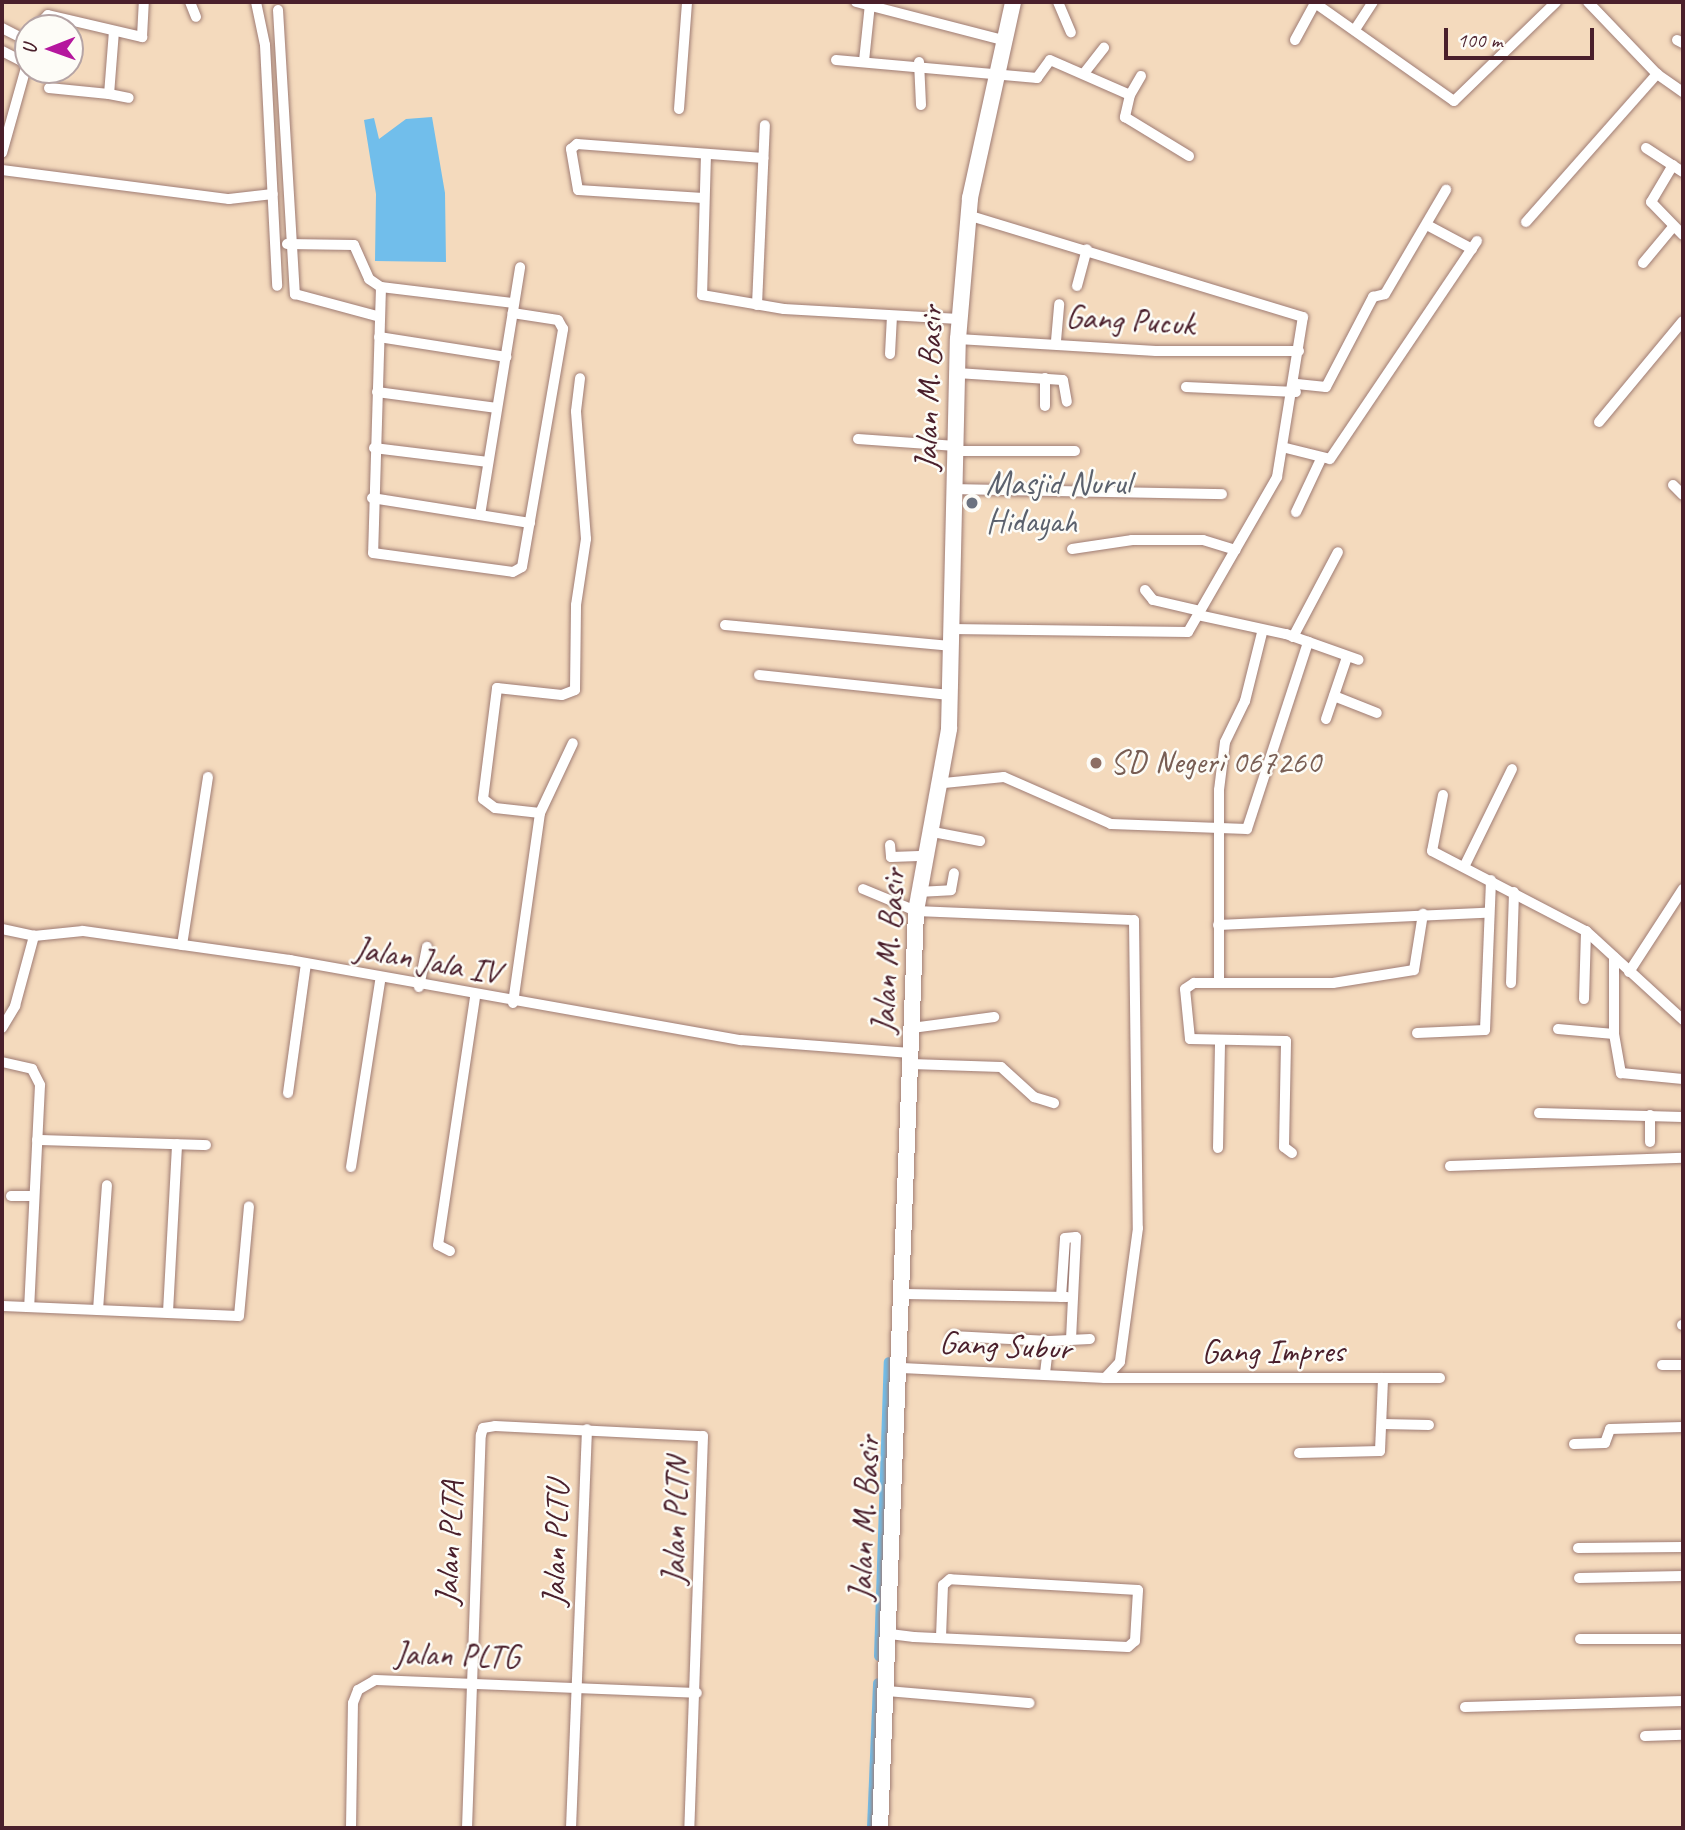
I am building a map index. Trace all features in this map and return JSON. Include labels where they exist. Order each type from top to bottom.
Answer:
[{"type":"main road","name":"Jalan M. Basir","points":[[880,1828],[905,1294],[916,911],[918,892],[944,783],[949,695],[959,319],[968,215],[996,69],[1013,2]]},
{"type":"street","points":[[84,24],[144,36],[144,2]]},
{"type":"street","points":[[190,2],[196,17]]},
{"type":"street","points":[[256,2],[271,46],[287,244],[299,298],[380,317]]},
{"type":"street","points":[[679,108],[687,2]]},
{"type":"street","points":[[856,2],[1003,40]]},
{"type":"street","points":[[1053,2],[1058,2],[1071,32]]},
{"type":"street","points":[[1295,40],[1314,2],[1356,28],[1454,101],[1556,2]]},
{"type":"street","points":[[1356,28],[1373,2]]},
{"type":"street","points":[[1588,2],[1657,74],[1683,92]]},
{"type":"street","points":[[864,61],[870,4]]},
{"type":"street","points":[[277,286],[271,46],[278,10]]},
{"type":"street","points":[[2,153],[27,64],[2,49],[4,29]]},
{"type":"street","points":[[108,94],[114,31]]},
{"type":"street","points":[[1085,72],[1104,48]]},
{"type":"street","points":[[836,60],[919,62],[996,69],[1037,78],[1046,60],[1085,72],[1130,95]]},
{"type":"street","points":[[919,62],[921,106]]},
{"type":"street","points":[[1525,222],[1657,74]]},
{"type":"street","points":[[1141,76],[1130,95],[1125,117],[1189,156]]},
{"type":"street","points":[[48,88],[129,98]]},
{"type":"street","points":[[757,305],[765,125]]},
{"type":"street","points":[[703,198],[576,190],[571,149],[577,144],[763,158]]},
{"type":"street","points":[[1646,148],[1683,172]]},
{"type":"street","points":[[706,154],[702,295],[757,305],[892,319],[959,319]]},
{"type":"street","points":[[1673,165],[1651,198],[1672,227],[1683,235]]},
{"type":"street","points":[[2,170],[229,198],[273,194]]},
{"type":"street","points":[[1186,387],[1326,387],[1373,297],[1385,294],[1446,190]]},
{"type":"street","points":[[950,629],[1185,633],[1278,477],[1296,388],[1301,313],[968,215]]},
{"type":"street","points":[[1286,448],[1320,461],[1330,459],[1475,245],[1427,225]]},
{"type":"street","points":[[1643,263],[1672,227]]},
{"type":"street","points":[[287,244],[354,245],[369,279],[382,287],[514,308],[562,323],[530,523],[518,571],[373,553],[372,498],[382,287]]},
{"type":"street","points":[[1076,286],[1087,248]]},
{"type":"street","points":[[480,515],[520,267]]},
{"type":"street","points":[[1056,341],[1059,304]]},
{"type":"street","points":[[890,354],[892,319]]},
{"type":"street","points":[[1599,422],[1683,321]]},
{"type":"street","points":[[379,337],[506,357]]},
{"type":"street","name":"Gang Pucuk","points":[[958,339],[1056,341],[1156,351],[1299,351]]},
{"type":"street","points":[[957,373],[1067,382],[1067,402]]},
{"type":"street","points":[[540,813],[495,808],[483,799],[497,688],[562,695],[575,690],[576,605],[586,539],[576,411],[580,378]]},
{"type":"street","points":[[1045,379],[1045,406]]},
{"type":"street","points":[[377,392],[497,408]]},
{"type":"street","points":[[858,439],[956,448],[1075,451]]},
{"type":"street","points":[[374,447],[488,462]]},
{"type":"street","points":[[1296,512],[1320,461]]},
{"type":"street","points":[[1673,485],[1683,495]]},
{"type":"street","points":[[955,489],[1222,494]]},
{"type":"street","points":[[372,498],[530,523]]},
{"type":"street","points":[[1072,549],[1132,540],[1203,540],[1235,550]]},
{"type":"street","points":[[1293,637],[1338,552]]},
{"type":"street","points":[[1145,590],[1153,600],[1262,633],[1293,637],[1346,660],[1359,660]]},
{"type":"street","points":[[725,625],[950,646]]},
{"type":"street","points":[[1219,983],[1215,830],[1225,742],[1245,701],[1262,633]]},
{"type":"street","points":[[944,783],[1004,777],[1111,824],[1215,830],[1250,824],[1308,642]]},
{"type":"street","points":[[1326,719],[1346,660]]},
{"type":"street","points":[[759,675],[949,695]]},
{"type":"street","points":[[1334,696],[1377,713]]},
{"type":"street","points":[[513,1003],[540,813],[573,743]]},
{"type":"street","points":[[1464,867],[1512,769]]},
{"type":"street","points":[[182,945],[208,777]]},
{"type":"street","points":[[1443,795],[1429,849],[1586,931],[1683,1020]]},
{"type":"street","points":[[933,832],[980,841]]},
{"type":"street","points":[[890,845],[891,857],[926,856]]},
{"type":"street","points":[[918,892],[950,890],[954,873]]},
{"type":"street","points":[[1417,1033],[1485,1030],[1486,913],[1491,880]]},
{"type":"street","points":[[863,889],[916,911],[1134,920],[1138,1227],[1120,1362],[1105,1378]]},
{"type":"street","points":[[1629,972],[1683,889]]},
{"type":"street","points":[[1511,984],[1514,892]]},
{"type":"street","points":[[1217,925],[1486,913]]},
{"type":"street","points":[[1292,1153],[1284,1147],[1286,1041],[1220,1042],[1186,1035],[1184,992],[1194,983],[1333,983],[1414,971],[1423,914]]},
{"type":"street","name":"Jalan Jala IV","points":[[2,929],[34,936],[102,932],[306,964],[380,981],[741,1040],[1001,1067],[1034,1097],[1054,1103]]},
{"type":"street","points":[[1584,999],[1586,931]]},
{"type":"street","points":[[2,1028],[15,1006],[34,936]]},
{"type":"street","points":[[419,987],[427,947]]},
{"type":"street","points":[[1614,957],[1614,1034],[1621,1073],[1683,1079]]},
{"type":"street","points":[[288,1093],[306,964]]},
{"type":"street","points":[[351,1167],[380,981]]},
{"type":"street","points":[[450,1251],[438,1245],[475,996]]},
{"type":"street","points":[[912,1028],[994,1017]]},
{"type":"street","points":[[1558,1030],[1614,1034]]},
{"type":"street","points":[[1219,1148],[1220,1042]]},
{"type":"street","points":[[2,1062],[38,1076],[29,1307]]},
{"type":"street","points":[[1539,1113],[1683,1116]]},
{"type":"street","points":[[1650,1115],[1650,1142]]},
{"type":"street","points":[[37,1140],[206,1145]]},
{"type":"street","points":[[168,1312],[177,1144]]},
{"type":"street","points":[[1450,1166],[1683,1158]]},
{"type":"street","points":[[98,1311],[107,1185]]},
{"type":"street","points":[[11,1196],[34,1196]]},
{"type":"street","points":[[2,1306],[241,1315],[249,1206]]},
{"type":"street","points":[[1061,1297],[1065,1238],[1076,1237],[1071,1340]]},
{"type":"street","points":[[905,1294],[1074,1297]]},
{"type":"street","points":[[952,1336],[1049,1341],[1090,1339]]},
{"type":"street","points":[[1045,1373],[1049,1341]]},
{"type":"street","points":[[1662,1365],[1683,1365]]},
{"type":"street","name":"Gang Subur","points":[[902,1368],[1105,1378]]},
{"type":"street","name":"Gang Impres","points":[[1105,1378],[1440,1378]]},
{"type":"street","points":[[1299,1453],[1378,1453],[1383,1424],[1383,1378]]},
{"type":"street","points":[[1383,1424],[1429,1425]]},
{"type":"street","points":[[1574,1444],[1605,1443],[1610,1429],[1683,1427]]},
{"type":"street","name":"Jalan PLTN","points":[[483,1428],[587,1429],[703,1436],[697,1693],[690,1828]]},
{"type":"street","name":"Jalan PLTA","points":[[467,1828],[470,1680],[483,1428]]},
{"type":"street","name":"Jalan PLTU","points":[[571,1828],[587,1429]]},
{"type":"street","points":[[1578,1548],[1683,1547]]},
{"type":"street","points":[[1579,1578],[1683,1576]]},
{"type":"street","points":[[890,1634],[941,1637],[1130,1647],[1138,1590],[947,1579],[941,1637]]},
{"type":"street","points":[[1580,1639],[1683,1639]]},
{"type":"street","name":"Jalan PLTG","points":[[351,1828],[358,1690],[381,1679],[470,1680],[697,1693]]},
{"type":"street","points":[[886,1691],[1029,1703]]},
{"type":"street","points":[[1465,1707],[1683,1701]]},
{"type":"street","points":[[1645,1736],[1683,1735]]},
{"type":"water","points":[[432,117],[445,193],[446,262],[375,261],[376,194],[364,120],[374,118],[379,139],[406,119]]},
{"type":"waterway","points":[[879,1656],[889,1362]]},
{"type":"waterway","points":[[872,1828],[878,1683]]},
{"type":"place","name":"Masjid Nurul Hidayah","points":[[972,503]]},
{"type":"place","name":"SD Negeri 067260","points":[[1096,763]]}]
